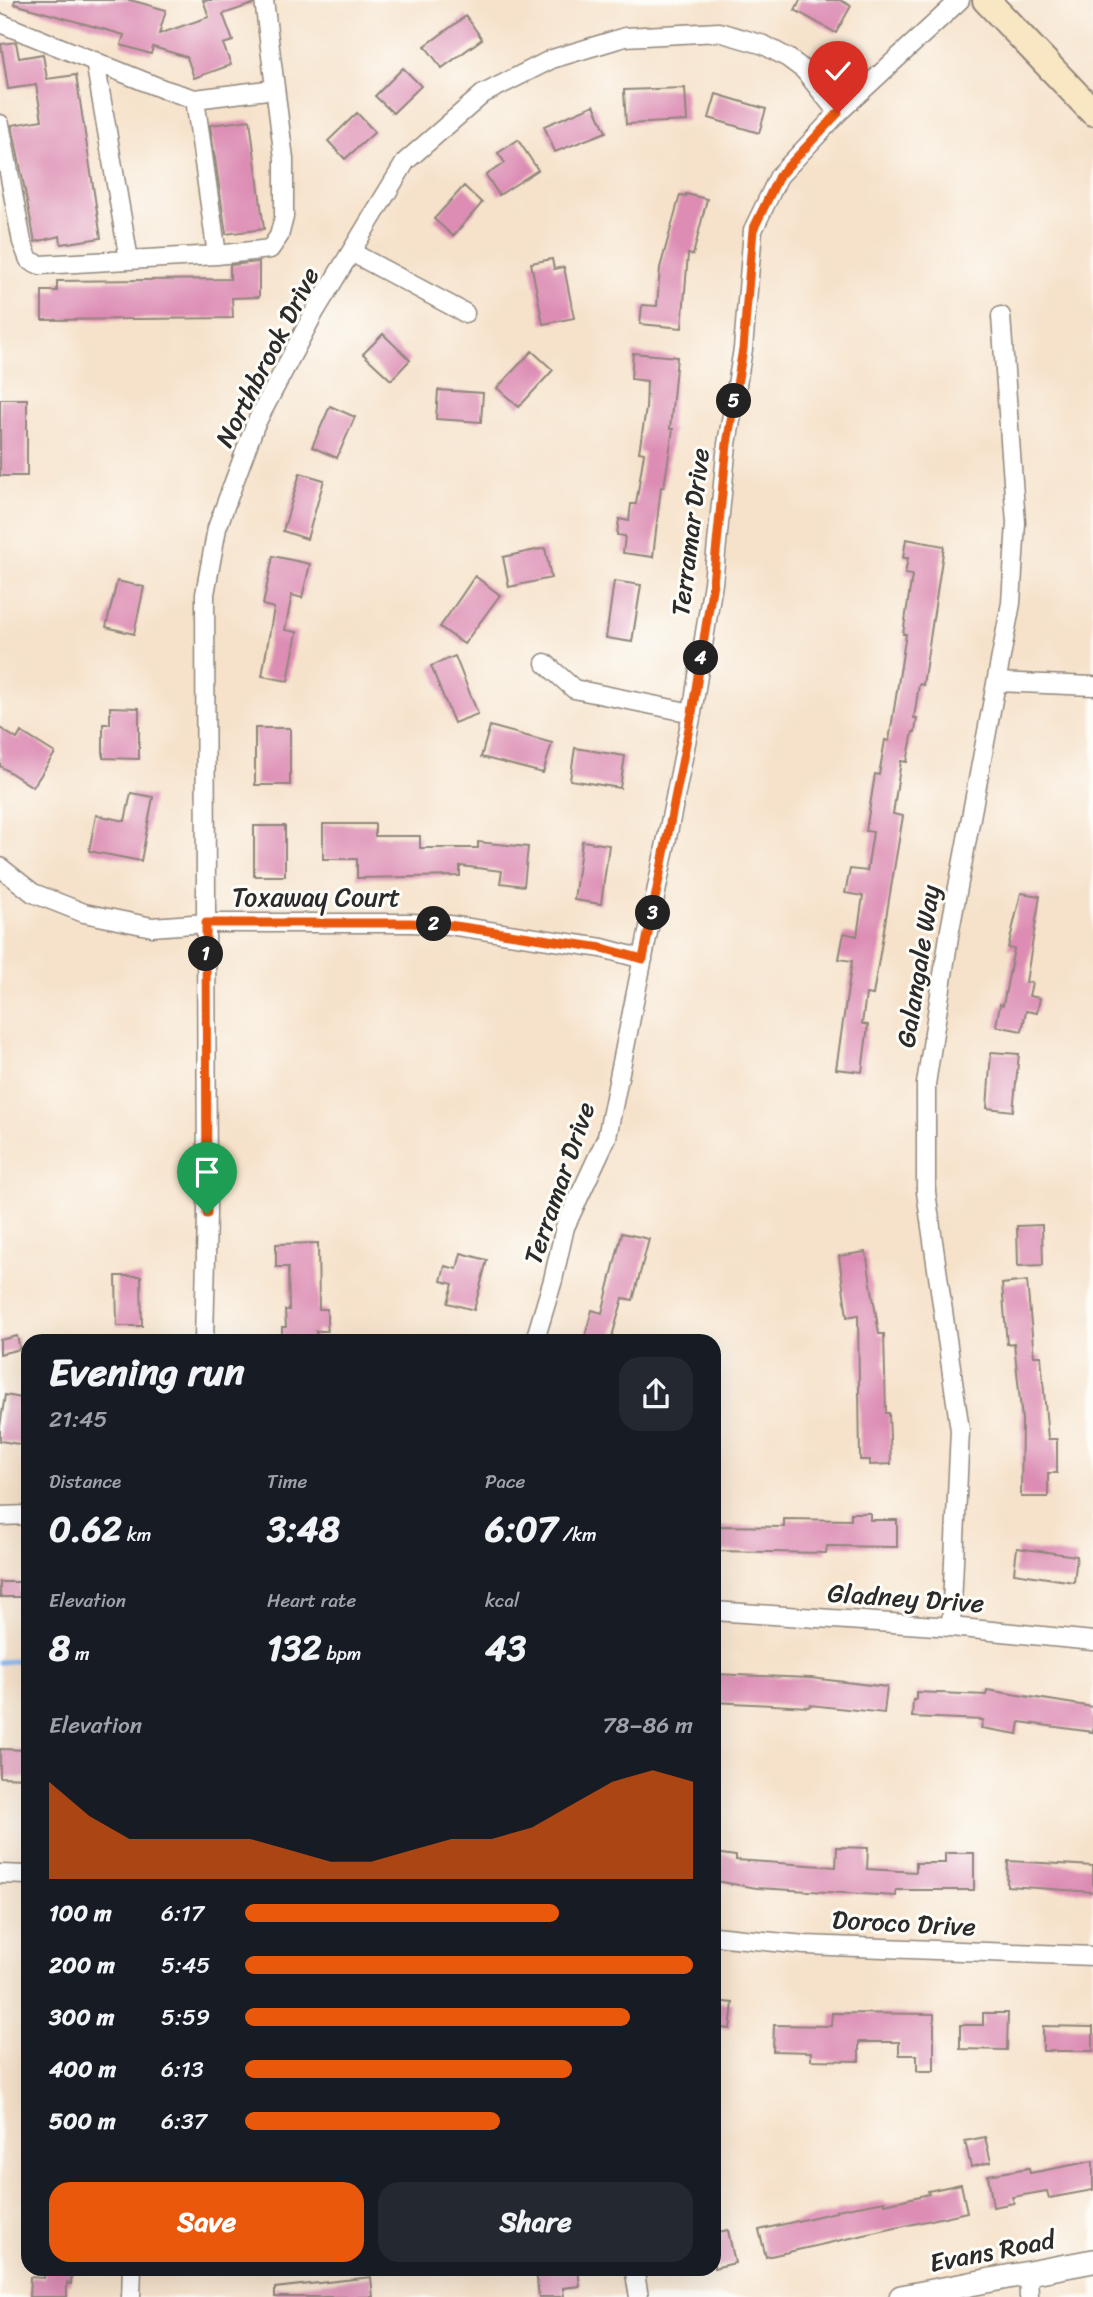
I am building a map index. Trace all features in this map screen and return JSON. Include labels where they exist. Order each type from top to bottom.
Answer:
[{"type":"main road","points":[[986,0],[1093,112]]},
{"type":"street","points":[[0,124],[22,242],[29,260],[40,265],[270,249],[279,236],[284,217],[284,159],[264,0]]},
{"type":"street","name":"Terramar Drive","points":[[536,1334],[553,1280],[565,1227],[607,1137],[692,713],[713,583],[727,444],[743,349],[753,230],[779,176],[838,113],[960,0]]},
{"type":"street","points":[[0,23],[163,89],[195,99],[275,89]]},
{"type":"street","name":"Northbrook Drive","points":[[204,1334],[207,1214],[205,594],[217,528],[255,425],[314,313],[406,161],[483,94],[552,59],[625,37],[719,32],[764,45],[788,58],[804,70],[838,113]]},
{"type":"street","points":[[95,61],[129,260]]},
{"type":"street","points":[[195,99],[217,254]]},
{"type":"street","points":[[351,252],[465,313]]},
{"type":"street","name":"Galangale Way","points":[[951,1627],[960,1430],[926,1192],[926,1084],[950,930],[1011,603],[1016,523],[1001,316]]},
{"type":"street","points":[[545,663],[574,689],[692,713]]},
{"type":"street","points":[[998,682],[1093,686]]},
{"type":"street","name":"Toxaway Court","points":[[0,867],[33,893],[84,913],[152,927],[206,923],[449,925],[602,948],[643,959]]},
{"type":"street","points":[[0,1516],[21,1515]]},
{"type":"street","name":"Gladney Drive","points":[[721,1611],[951,1627],[1093,1640]]},
{"type":"street","points":[[0,1874],[21,1875]]},
{"type":"street","name":"Doroco Drive","points":[[721,1937],[805,1945],[1093,1956]]},
{"type":"street","name":"Evans Road","points":[[901,2297],[1093,2261]]},
{"type":"street","points":[[1028,2273],[1029,2297]]},
{"type":"street","points":[[131,2297],[132,2276]]},
{"type":"street","points":[[635,2276],[639,2297]]},
{"type":"building","points":[[15,0],[130,0],[166,10],[159,34],[209,17],[203,0],[253,0],[253,4],[223,14],[233,41],[223,44],[231,65],[194,78],[187,57],[153,47],[151,54],[121,45],[124,35],[14,4]]},
{"type":"building","points":[[800,0],[840,0],[851,6],[836,33],[795,10]]},
{"type":"building","points":[[466,16],[482,39],[442,68],[425,46]]},
{"type":"building","points":[[16,42],[19,58],[43,54],[47,79],[76,75],[101,238],[61,244],[60,236],[35,242],[12,125],[42,120],[36,85],[8,89],[1,44]]},
{"type":"building","points":[[403,68],[421,86],[393,113],[375,96]]},
{"type":"building","points":[[685,88],[687,121],[626,124],[624,90]]},
{"type":"building","points":[[716,94],[766,109],[759,133],[709,118]]},
{"type":"building","points":[[594,105],[606,132],[555,152],[544,126]]},
{"type":"building","points":[[357,113],[375,132],[345,159],[328,141]]},
{"type":"building","points":[[250,120],[264,229],[226,234],[210,125]]},
{"type":"building","points":[[518,140],[538,170],[499,195],[486,175],[505,163],[498,153]]},
{"type":"building","points":[[464,186],[482,203],[453,236],[434,219]]},
{"type":"building","points":[[680,195],[707,199],[693,255],[688,254],[682,328],[640,324],[642,305],[657,306],[660,268]]},
{"type":"building","points":[[552,259],[554,269],[564,267],[574,318],[543,324],[531,263]]},
{"type":"building","points":[[259,262],[259,297],[232,298],[233,318],[42,320],[42,291],[57,291],[57,281],[230,279],[230,265]]},
{"type":"building","points":[[383,334],[410,360],[391,380],[363,354]]},
{"type":"building","points":[[532,351],[553,370],[519,407],[497,388]]},
{"type":"building","points":[[633,353],[677,357],[670,429],[673,429],[664,487],[661,487],[653,557],[623,553],[625,536],[617,535],[619,519],[629,521],[631,504],[636,504],[644,453],[639,452],[646,409],[647,381],[631,379]]},
{"type":"building","points":[[438,390],[483,393],[481,422],[436,419]]},
{"type":"building","points":[[0,399],[27,399],[27,476],[0,476]]},
{"type":"building","points":[[330,406],[355,417],[337,458],[312,447]]},
{"type":"building","points":[[300,473],[324,480],[307,539],[283,531]]},
{"type":"building","points":[[906,539],[944,546],[923,685],[919,684],[914,718],[917,718],[915,732],[907,762],[901,761],[893,814],[903,816],[873,995],[866,994],[862,1024],[868,1025],[862,1072],[836,1069],[852,961],[839,959],[844,933],[857,936],[863,896],[845,893],[850,869],[867,871],[873,832],[866,831],[875,774],[879,775],[885,740],[889,741],[906,634],[903,634],[912,575],[905,574],[908,558],[903,558]]},
{"type":"building","points":[[545,548],[551,578],[509,587],[503,557]]},
{"type":"building","points":[[273,556],[310,564],[302,598],[292,595],[285,630],[297,632],[288,681],[262,676],[274,608],[263,605]]},
{"type":"building","points":[[475,576],[500,595],[464,644],[440,627]]},
{"type":"building","points":[[117,581],[144,587],[134,634],[106,627]]},
{"type":"building","points":[[614,581],[641,585],[632,642],[606,638]]},
{"type":"building","points":[[455,656],[478,714],[454,723],[431,666]]},
{"type":"building","points":[[110,707],[139,708],[139,759],[103,758],[103,724],[110,724]]},
{"type":"building","points":[[490,726],[552,743],[543,773],[481,757]]},
{"type":"building","points":[[0,728],[17,739],[21,732],[55,753],[33,787],[0,766]]},
{"type":"building","points":[[255,728],[290,728],[290,785],[255,785]]},
{"type":"building","points":[[575,748],[625,756],[620,788],[570,780]]},
{"type":"building","points":[[131,793],[153,797],[141,861],[89,851],[96,815],[125,821]]},
{"type":"building","points":[[323,824],[375,824],[375,836],[420,836],[420,848],[478,848],[478,842],[528,847],[524,886],[500,883],[502,871],[460,866],[460,876],[357,878],[357,859],[323,859]]},
{"type":"building","points":[[254,826],[285,826],[285,876],[254,876]]},
{"type":"building","points":[[582,841],[609,845],[601,904],[574,900]]},
{"type":"building","points":[[1021,893],[1040,896],[1026,982],[1032,983],[1029,996],[1040,998],[1037,1013],[1026,1011],[1022,1031],[996,1026],[1014,949],[1008,948]]},
{"type":"building","points":[[991,1052],[1019,1054],[1013,1111],[987,1108]]},
{"type":"building","points":[[1042,1225],[1043,1265],[1018,1266],[1017,1226]]},
{"type":"building","points":[[622,1233],[649,1239],[633,1300],[623,1298],[613,1334],[586,1334],[592,1310],[602,1313]]},
{"type":"building","points":[[318,1243],[319,1309],[327,1309],[327,1331],[316,1331],[316,1334],[282,1334],[282,1327],[286,1327],[285,1310],[289,1310],[288,1267],[276,1267],[276,1244]]},
{"type":"building","points":[[866,1252],[879,1334],[884,1334],[886,1413],[889,1413],[891,1464],[870,1465],[870,1460],[860,1460],[858,1315],[847,1317],[839,1256]]},
{"type":"building","points":[[461,1253],[487,1260],[474,1310],[448,1303],[453,1284],[441,1281],[445,1266],[457,1269]]},
{"type":"building","points":[[116,1276],[141,1276],[142,1326],[117,1326]]},
{"type":"building","points":[[1027,1281],[1034,1356],[1041,1356],[1048,1439],[1057,1439],[1057,1473],[1048,1473],[1048,1497],[1021,1497],[1022,1420],[1014,1343],[1007,1344],[1002,1284]]},
{"type":"building","points":[[17,1336],[20,1349],[0,1354],[0,1340]]},
{"type":"building","points":[[5,1395],[21,1398],[21,1444],[0,1441]]},
{"type":"building","points":[[851,1513],[870,1513],[870,1520],[897,1520],[897,1547],[827,1546],[826,1553],[721,1551],[721,1526],[784,1527],[784,1519],[851,1520]]},
{"type":"building","points":[[1017,1548],[1077,1556],[1074,1582],[1014,1573]]},
{"type":"building","points":[[0,1582],[20,1582],[20,1597],[0,1597]]},
{"type":"building","points":[[721,1674],[811,1678],[887,1687],[884,1713],[721,1702]]},
{"type":"building","points":[[987,1690],[1093,1707],[1093,1732],[1020,1722],[1018,1734],[981,1728],[983,1720],[912,1717],[916,1692],[986,1695]]},
{"type":"building","points":[[0,1749],[21,1750],[21,1778],[0,1777]]},
{"type":"building","points":[[837,1847],[868,1848],[867,1869],[916,1872],[916,1863],[945,1863],[945,1853],[974,1853],[974,1890],[896,1890],[896,1896],[757,1888],[721,1882],[721,1854],[736,1856],[736,1860],[836,1867]]},
{"type":"building","points":[[1008,1861],[1093,1866],[1093,1892],[1007,1886]]},
{"type":"building","points":[[721,2002],[733,2003],[730,2029],[721,2028]]},
{"type":"building","points":[[832,2013],[934,2014],[934,2071],[917,2071],[917,2055],[899,2055],[899,2042],[859,2042],[859,2061],[811,2060],[811,2052],[773,2051],[774,2025],[831,2026]]},
{"type":"building","points":[[983,2013],[1008,2013],[1007,2050],[960,2049],[960,2025],[983,2025]]},
{"type":"building","points":[[1043,2026],[1093,2027],[1093,2051],[1043,2051]]},
{"type":"building","points":[[985,2137],[991,2162],[971,2167],[965,2141]]},
{"type":"building","points":[[1093,2161],[1093,2190],[1049,2198],[1047,2191],[1012,2197],[1014,2203],[993,2207],[988,2175],[1029,2168],[1030,2173]]},
{"type":"building","points":[[961,2184],[967,2212],[766,2257],[759,2230],[836,2210],[885,2201],[885,2204],[929,2194],[928,2191]]},
{"type":"building","points":[[728,2230],[735,2263],[721,2266],[721,2232]]},
{"type":"building","points":[[72,2276],[71,2284],[67,2283],[67,2297],[29,2297],[30,2277]]},
{"type":"building","points":[[537,2276],[579,2276],[580,2286],[563,2288],[564,2297],[539,2297]]},
{"type":"building","points":[[371,2277],[373,2297],[275,2297],[275,2288]]},
{"type":"waterway","points":[[0,1662],[21,1660]]},
{"type":"route","points":[[207,1214],[206,923],[449,925],[602,948],[643,959],[692,713],[713,583],[727,444],[743,349],[753,230],[779,176],[838,113]]}]
